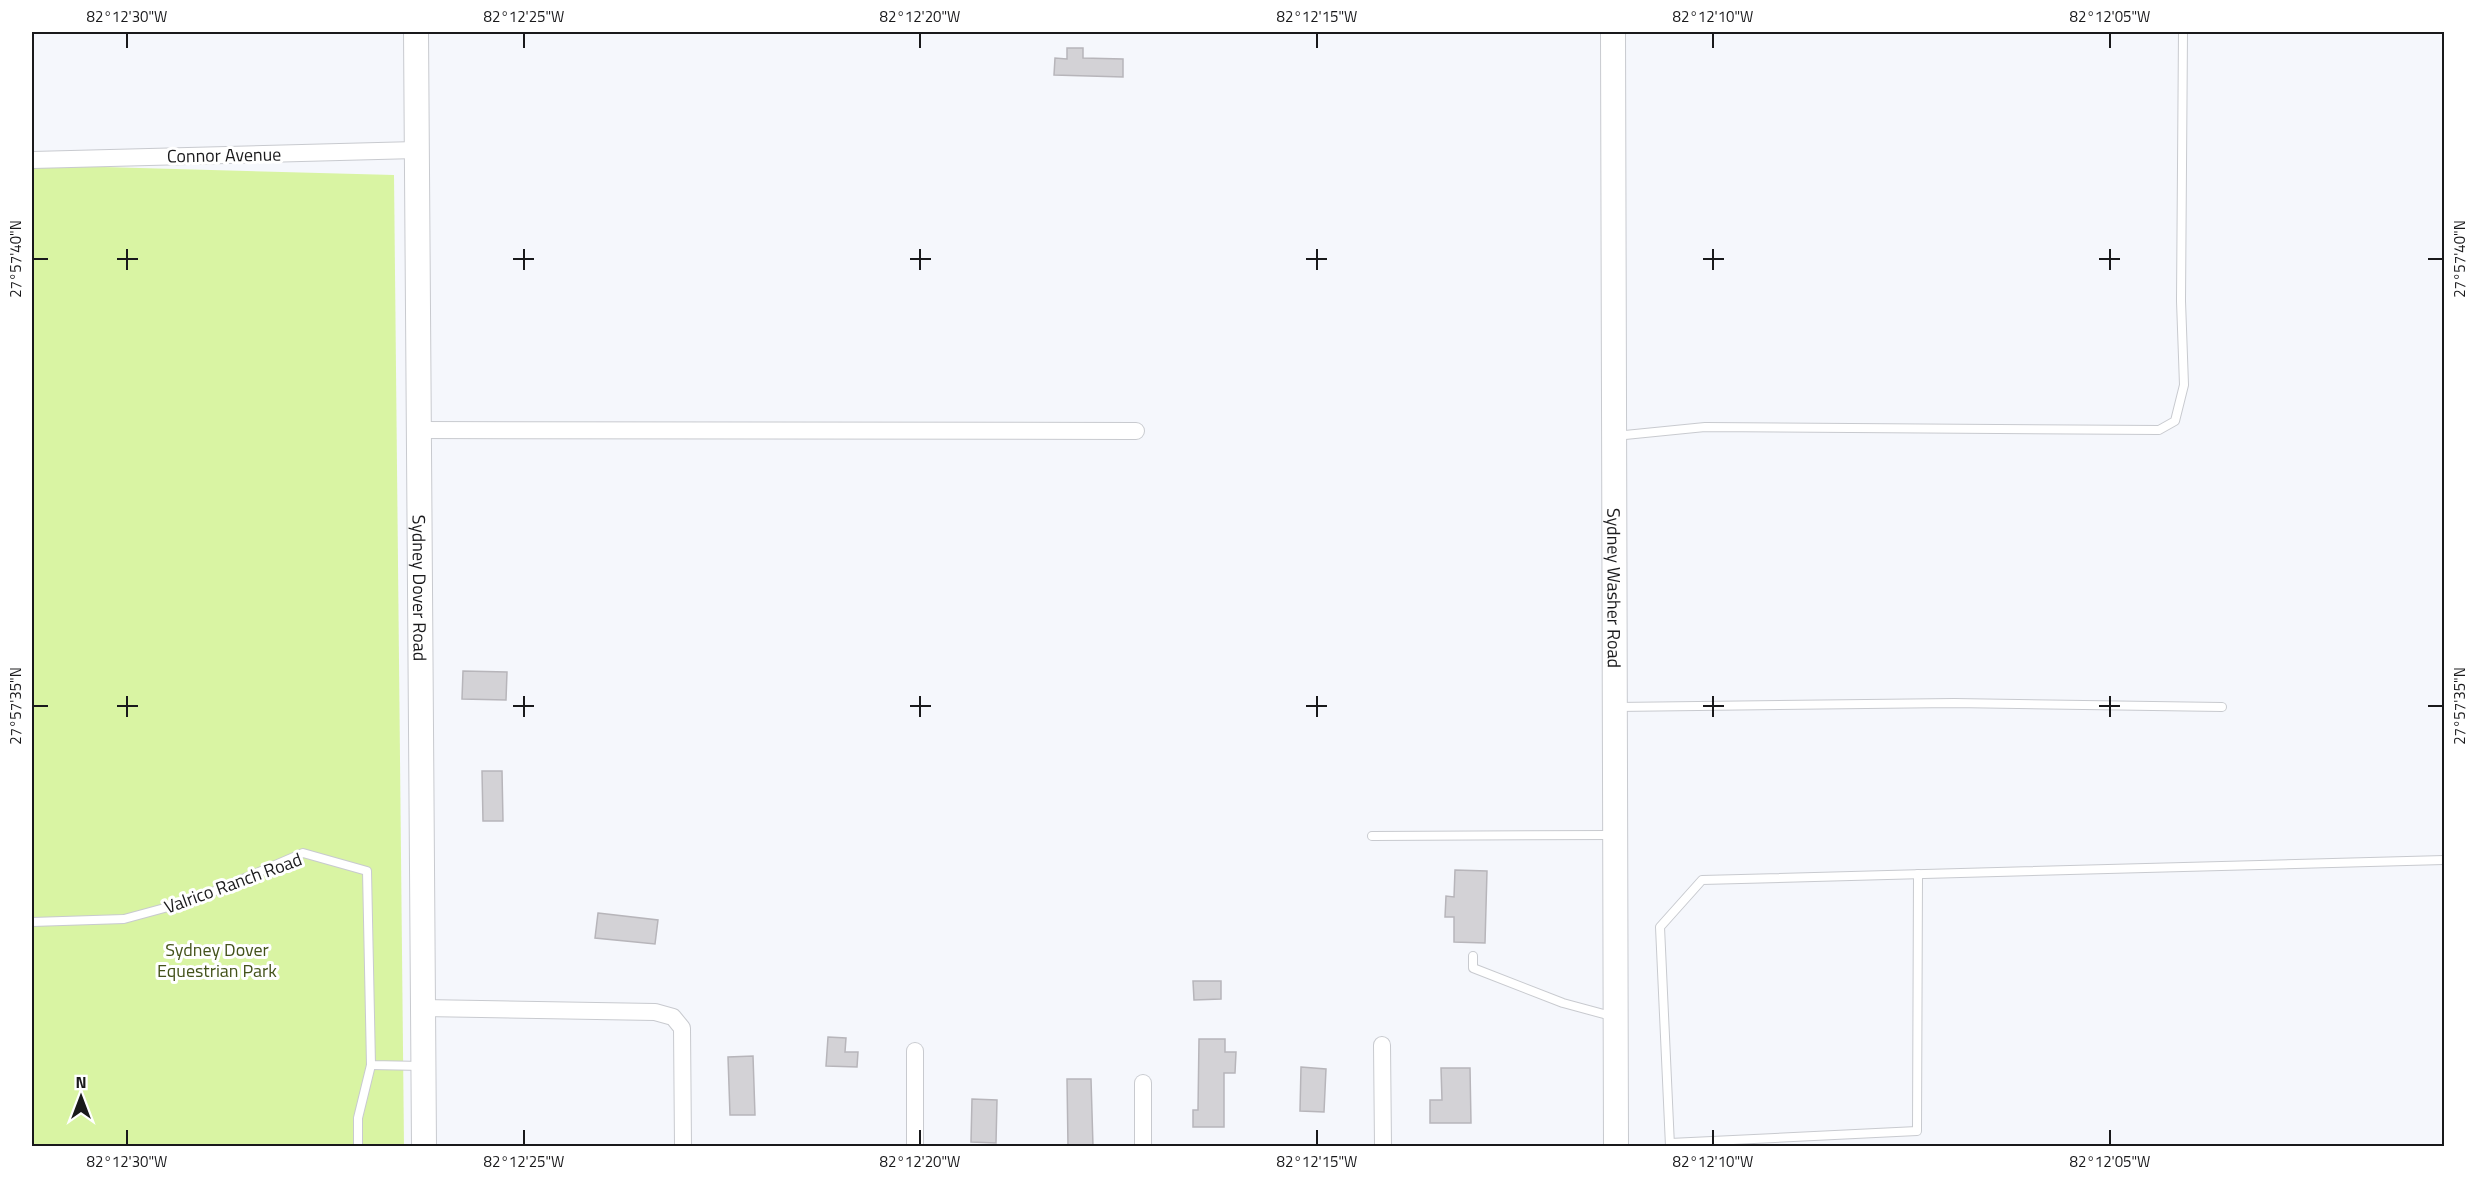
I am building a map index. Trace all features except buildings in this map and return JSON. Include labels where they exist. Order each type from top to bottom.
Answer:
[{"type":"street","name":"Sydney Dover Road","points":[[416,32],[424,1146]]},
{"type":"street","name":"Sydney Washer Road","points":[[1613,32],[1616,1146]]},
{"type":"street","name":"Connor Avenue","points":[[32,160],[416,150]]},
{"type":"street","points":[[418,430],[1136,431]]},
{"type":"street","points":[[423,1008],[655,1012],[673,1017],[682,1028],[683,1146]]},
{"type":"street","points":[[1382,1046],[1383,1146]]},
{"type":"street","points":[[915,1051],[915,1146]]},
{"type":"street","points":[[1143,1083],[1143,1146]]},
{"type":"lane","points":[[1614,436],[1705,427],[2159,430],[2175,421],[2184,385],[2181,301],[2183,32]]},
{"type":"lane","points":[[1615,707],[1954,703],[2222,707]]},
{"type":"lane","points":[[1371,836],[1616,834]]},
{"type":"lane","name":"Valrico Ranch Road","points":[[32,922],[124,919],[194,900],[303,854],[367,871],[371,1065]]},
{"type":"lane","points":[[1918,874],[1917,1131],[1670,1145],[1660,927],[1702,880],[1918,874],[2445,860]]},
{"type":"lane","points":[[1473,956],[1473,968],[1563,1003],[1616,1017]]},
{"type":"lane","points":[[358,1146],[358,1118],[371,1065],[423,1066]]},
{"type":"green space","name":"Sydney Dover Equestrian Park","points":[[32,165],[394,175],[404,1146],[32,1146]]}]
